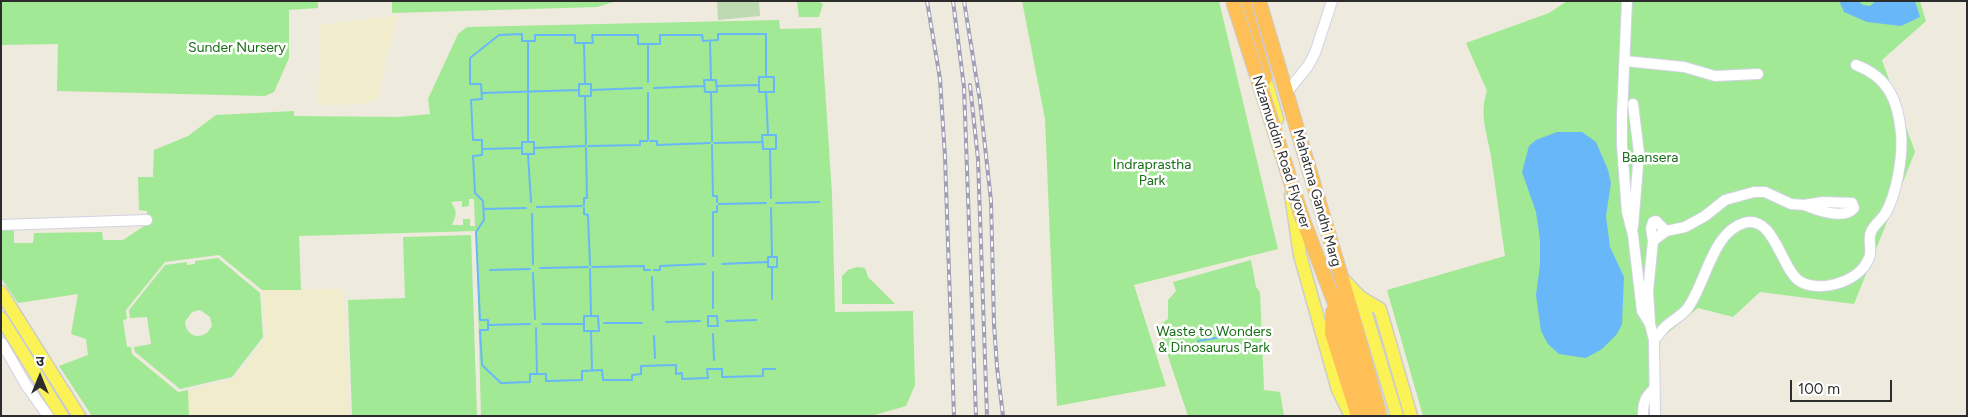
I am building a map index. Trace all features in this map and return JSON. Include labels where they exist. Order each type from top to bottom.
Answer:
[{"type":"highway","name":"Nizamuddin Road Flyover","points":[[1233,1],[1303,220],[1361,370]]},
{"type":"highway","name":"Mahatma Gandhi Marg","points":[[1243,1],[1265,78]]},
{"type":"highway","name":"Mahatma Gandhi Marg","points":[[1259,1],[1341,277]]},
{"type":"highway","points":[[1341,277],[1361,370],[1368,416]]},
{"type":"highway","points":[[1334,301],[1332,333],[1358,416]]},
{"type":"highway","points":[[1361,370],[1380,416]]},
{"type":"main road","name":"Mahatma Gandhi Marg","points":[[1265,78],[1280,129],[1300,255],[1338,390],[1351,416]]},
{"type":"main road","name":"Mahatma Gandhi Marg","points":[[1341,277],[1360,297],[1397,416]]},
{"type":"main road","points":[[1,292],[79,416]]},
{"type":"main road","points":[[1360,297],[1380,309],[1411,416]]},
{"type":"main road","points":[[1,318],[5,338],[62,416]]},
{"type":"street","points":[[1287,92],[1303,74],[1315,53],[1332,1]]},
{"type":"street","points":[[1627,1],[1622,146],[1627,212],[1633,235],[1642,311],[1650,324]]},
{"type":"street","points":[[1625,61],[1684,67],[1715,76],[1758,74]]},
{"type":"street","points":[[1654,340],[1688,307],[1711,258],[1732,228],[1743,224],[1755,223],[1766,230],[1772,237],[1792,274],[1799,281],[1808,285],[1818,287],[1842,281],[1860,272],[1869,259],[1871,251],[1870,234],[1888,206],[1897,177],[1900,164],[1901,132],[1896,108],[1888,88],[1880,78],[1868,70],[1856,66]]},
{"type":"street","points":[[1633,104],[1639,153],[1633,235]]},
{"type":"street","points":[[1652,241],[1666,231],[1684,227],[1705,216],[1725,200],[1754,192],[1765,192],[1791,204],[1804,205]]},
{"type":"street","points":[[1,225],[148,220]]},
{"type":"street","points":[[1655,416],[1654,340],[1650,324],[1648,291],[1652,241],[1651,228],[1653,222],[1656,221],[1661,224],[1666,231]]},
{"type":"street","points":[[5,338],[26,385],[48,416]]},
{"type":"street","points":[[1643,416],[1643,403],[1655,388]]},
{"type":"shaded area","points":[[397,16],[377,99],[364,104],[318,105],[320,25]]},
{"type":"shaded area","points":[[344,289],[349,416],[189,416],[188,390],[234,379],[266,339],[262,290]]},
{"type":"green space","name":"Sunder Nursery","points":[[1,1],[318,1],[318,8],[289,10],[289,58],[274,92],[265,96],[57,91],[58,44],[1,45]]},
{"type":"green space","points":[[392,1],[617,1],[597,7],[392,13]]},
{"type":"green space","points":[[717,1],[759,1],[760,16],[718,20]]},
{"type":"green space","points":[[797,1],[818,1],[823,4],[819,17],[799,17]]},
{"type":"green space","name":"Indraprastha Park","points":[[1022,1],[1219,1],[1278,249],[1134,285],[1166,386],[1057,406],[1045,119]]},
{"type":"green space","name":"Baansera","points":[[1567,1],[1920,1],[1926,21],[1882,60],[1915,152],[1854,304],[1760,292],[1733,317],[1698,308],[1657,342],[1659,416],[1423,416],[1387,290],[1505,256],[1484,116],[1487,91],[1466,43],[1549,13]]},
{"type":"green space","points":[[779,20],[780,29],[821,28],[832,194],[835,312],[913,311],[915,385],[906,406],[871,416],[481,416],[476,231],[299,236],[301,290],[262,290],[219,255],[165,262],[126,310],[127,319],[123,320],[127,347],[131,347],[132,354],[178,392],[188,390],[189,416],[92,416],[59,366],[88,355],[86,339],[71,334],[78,294],[18,303],[1,278],[1,229],[14,229],[14,243],[33,243],[34,233],[102,232],[103,240],[123,240],[147,224],[147,211],[139,210],[138,177],[153,177],[154,150],[188,136],[216,115],[294,111],[294,116],[399,117],[430,114],[428,99],[458,34],[467,27]],"holes":[[[469,199],[474,199],[475,226],[470,226],[470,219],[463,219],[463,225],[452,225],[456,213],[451,202],[462,201],[462,207],[469,206]]]},
{"type":"green space","points":[[471,235],[477,416],[352,416],[348,300],[405,298],[403,237]]},
{"type":"green space","points":[[218,258],[260,293],[263,337],[232,377],[180,389],[135,352],[134,347],[151,344],[147,317],[130,318],[129,310],[165,265],[187,262],[187,265],[195,264],[195,261]],"holes":[[[200,310],[210,317],[212,326],[207,333],[195,336],[187,330],[185,322],[192,312]]]},
{"type":"green space","name":"Waste to Wonders & Dinosaurus Park","points":[[1251,260],[1256,287],[1260,292],[1264,390],[1280,392],[1284,416],[1188,416],[1158,326],[1168,319],[1168,300],[1176,291],[1173,282]]},
{"type":"green space","points":[[857,267],[865,268],[868,277],[895,304],[842,304],[842,276],[848,270]]},
{"type":"water","points":[[1839,1],[1858,1],[1863,5],[1870,6],[1876,1],[1915,1],[1920,17],[1901,26],[1867,22],[1844,12]]},
{"type":"water","points":[[1557,132],[1582,132],[1596,142],[1608,170],[1611,183],[1606,216],[1610,247],[1624,277],[1622,324],[1617,334],[1602,349],[1586,358],[1559,354],[1548,344],[1541,331],[1536,295],[1540,265],[1540,240],[1536,212],[1522,172],[1529,146],[1536,140]]},
{"type":"waterway","points":[[766,77],[766,34],[718,34],[718,40],[703,41],[702,35],[660,35],[660,44],[638,44],[638,35],[592,35],[593,43],[575,43],[575,35],[535,35],[535,41],[522,41],[522,34],[499,35],[470,58],[470,84],[481,84],[482,99],[471,100],[473,140],[482,140],[482,155],[473,156],[475,193],[483,201],[484,220],[476,232],[480,320],[488,320],[488,330],[480,330],[482,365],[501,383],[530,382],[530,374],[546,374],[546,381],[582,380],[582,371],[602,370],[603,380],[632,380],[632,375],[641,374],[641,366],[676,365],[676,374],[682,373],[682,379],[708,378],[707,369],[722,369],[722,377],[763,376],[763,369],[775,369]]},
{"type":"waterway","points":[[528,41],[528,142]]},
{"type":"waterway","points":[[710,41],[711,80]]},
{"type":"waterway","points":[[584,44],[585,84]]},
{"type":"waterway","points":[[648,46],[648,82]]},
{"type":"waterway","points":[[759,77],[774,77],[774,92],[759,92],[759,77]]},
{"type":"waterway","points":[[704,80],[716,80],[717,92],[705,92],[704,80]]},
{"type":"waterway","points":[[579,84],[591,84],[591,96],[579,96],[579,84]]},
{"type":"waterway","points":[[717,86],[758,85]]},
{"type":"waterway","points":[[654,88],[704,86]]},
{"type":"waterway","points":[[591,90],[642,88]]},
{"type":"waterway","points":[[482,93],[579,90]]},
{"type":"waterway","points":[[711,92],[712,141]]},
{"type":"waterway","points":[[766,92],[768,134]]},
{"type":"waterway","points":[[648,93],[648,140]]},
{"type":"waterway","points":[[585,96],[586,144]]},
{"type":"waterway","points":[[762,135],[776,135],[776,149],[763,149],[762,135]]},
{"type":"waterway","points":[[588,146],[640,145],[640,141],[647,141]]},
{"type":"waterway","points":[[650,141],[657,141],[657,145],[710,143]]},
{"type":"waterway","points":[[522,142],[534,142],[534,154],[522,154],[522,142]]},
{"type":"waterway","points":[[714,143],[762,142]]},
{"type":"waterway","points":[[712,145],[713,196],[717,196],[717,202]]},
{"type":"waterway","points":[[534,148],[585,146]]},
{"type":"waterway","points":[[482,149],[522,148]]},
{"type":"waterway","points":[[584,205],[584,198],[587,198],[586,148]]},
{"type":"waterway","points":[[770,150],[771,198]]},
{"type":"waterway","points":[[528,154],[531,202]]},
{"type":"waterway","points":[[776,203],[819,202]]},
{"type":"waterway","points":[[719,204],[766,203]]},
{"type":"waterway","points":[[537,207],[582,206]]},
{"type":"waterway","points":[[713,256],[713,212],[717,212],[717,206]]},
{"type":"waterway","points":[[484,209],[526,208]]},
{"type":"waterway","points":[[584,208],[584,214],[588,215],[590,265]]},
{"type":"waterway","points":[[771,208],[772,257]]},
{"type":"waterway","points":[[532,214],[533,264]]},
{"type":"waterway","points":[[768,257],[777,257],[777,267],[768,267],[768,257]]},
{"type":"waterway","points":[[722,264],[767,262]]},
{"type":"waterway","points":[[654,270],[660,270],[660,266],[705,264]]},
{"type":"waterway","points":[[592,267],[644,266],[644,270],[650,270]]},
{"type":"waterway","points":[[540,268],[588,267]]},
{"type":"waterway","points":[[772,267],[772,299]]},
{"type":"waterway","points":[[490,270],[530,269]]},
{"type":"waterway","points":[[590,269],[591,316]]},
{"type":"waterway","points":[[713,272],[713,308]]},
{"type":"waterway","points":[[533,273],[535,319]]},
{"type":"waterway","points":[[652,277],[653,310]]},
{"type":"waterway","points":[[584,316],[598,316],[599,331],[584,331],[584,316]]},
{"type":"waterway","points":[[708,316],[717,316],[718,326],[708,326],[708,316]]},
{"type":"waterway","points":[[726,321],[756,320]]},
{"type":"waterway","points":[[666,322],[700,321]]},
{"type":"waterway","points":[[604,323],[642,323]]},
{"type":"waterway","points":[[488,325],[530,324]]},
{"type":"waterway","points":[[542,324],[584,324]]},
{"type":"waterway","points":[[536,328],[537,374]]},
{"type":"waterway","points":[[591,331],[592,371]]},
{"type":"waterway","points":[[713,334],[714,360]]},
{"type":"waterway","points":[[654,336],[655,358]]},
{"type":"waterway","points":[[1198,341],[1221,337]]},
{"type":"railway","points":[[927,1],[940,79],[945,157],[954,416]]},
{"type":"railway","points":[[953,1],[964,87],[976,416]]},
{"type":"railway","points":[[964,1],[980,101],[991,201],[994,324],[1003,416]]},
{"type":"railway","points":[[970,85],[978,159],[987,416]]}]
